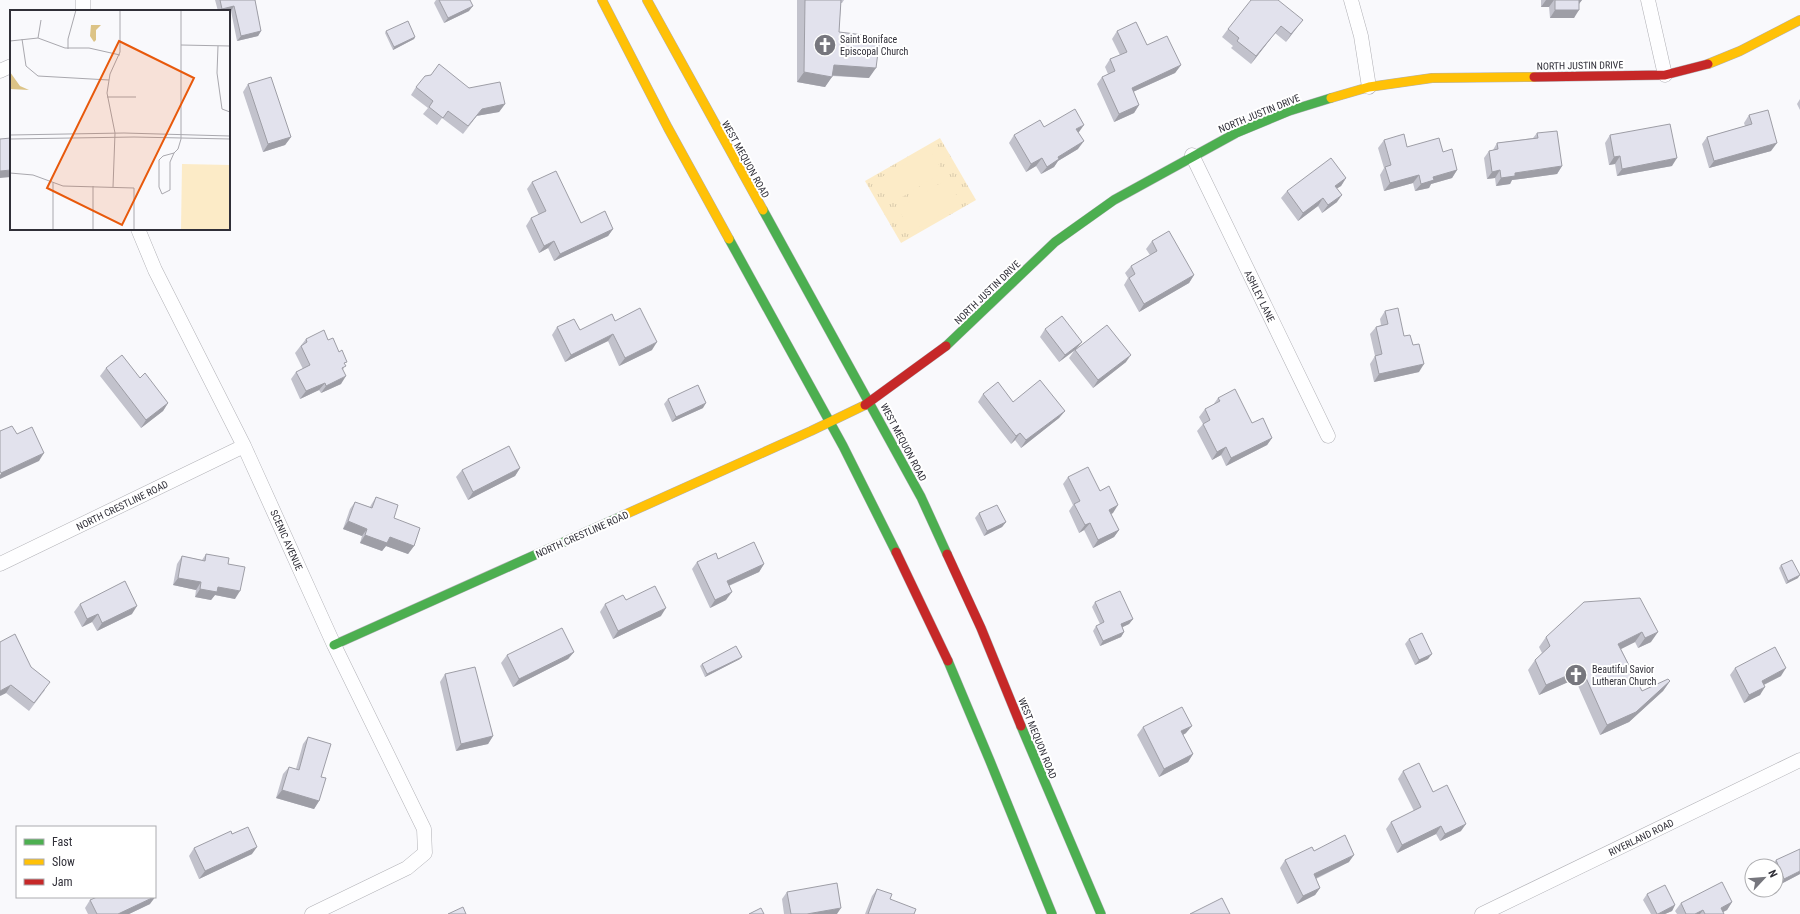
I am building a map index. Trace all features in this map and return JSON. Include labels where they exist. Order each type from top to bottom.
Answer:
[{"type":"main road","points":[[602,0],[661,115],[830,422],[925,610],[969,710],[1052,914]]},
{"type":"main road","name":"WEST MEQUON ROAD","points":[[647,0],[711,118],[870,402],[921,497],[981,628],[1047,790],[1101,914]]},
{"type":"main road","name":"NORTH JUSTIN DRIVE","points":[[830,422],[870,402],[954,340],[1055,242],[1114,200],[1192,155],[1236,133],[1289,111],[1369,87],[1432,78],[1665,75],[1703,66],[1740,51],[1800,20]]},
{"type":"main road","name":"NORTH CRESTLINE ROAD","points":[[334,645],[830,422]]},
{"type":"street","points":[[1351,0],[1361,36],[1369,87]]},
{"type":"street","points":[[1648,0],[1665,75]]},
{"type":"street","points":[[0,71],[10,66]]},
{"type":"street","name":"ASHLEY LANE","points":[[1192,155],[1328,436]]},
{"type":"street","name":"SCENIC AVENUE","points":[[138,230],[155,270],[244,446],[334,645],[424,829],[425,853],[407,868],[312,914]]},
{"type":"street","name":"NORTH CRESTLINE ROAD","points":[[0,564],[244,446]]},
{"type":"street","name":"RIVERLAND ROAD","points":[[1482,914],[1800,760]]},
{"type":"green space","points":[[940,138],[976,200],[901,243],[865,181]]},
{"type":"green space","points":[[930,149],[943,172],[894,202],[880,178]]},
{"type":"green space","points":[[947,179],[961,203],[911,232],[898,209]]},
{"type":"building","points":[[220,0],[255,0],[261,31],[241,36],[234,6],[222,9]]},
{"type":"building","points":[[439,0],[470,0],[473,6],[448,18]]},
{"type":"building","name":"Saint Boniface Episcopal Church","points":[[805,0],[841,0],[839,32],[880,37],[876,68],[834,65],[832,77],[804,72]]},
{"type":"building","points":[[1251,0],[1278,0],[1303,20],[1291,34],[1281,26],[1256,56],[1237,41],[1239,38],[1228,29]]},
{"type":"building","points":[[1555,0],[1579,0],[1579,10],[1555,10]]},
{"type":"building","points":[[408,21],[415,37],[394,47],[386,31]]},
{"type":"building","points":[[1136,22],[1147,45],[1167,36],[1181,65],[1132,88],[1139,105],[1119,114],[1102,77],[1115,71],[1110,59],[1127,52],[1117,31]]},
{"type":"building","points":[[439,64],[469,88],[500,82],[505,104],[482,109],[468,126],[448,111],[443,118],[429,107],[433,101],[416,87],[425,76],[431,75]]},
{"type":"building","points":[[271,77],[291,137],[268,144],[248,84]]},
{"type":"building","points":[[1075,109],[1084,125],[1076,129],[1084,141],[1058,157],[1059,159],[1047,167],[1042,158],[1031,164],[1014,135],[1040,120],[1044,127]]},
{"type":"building","points":[[1768,110],[1777,143],[1714,161],[1707,137],[1752,124],[1749,115]]},
{"type":"building","points":[[1670,124],[1677,158],[1622,169],[1620,156],[1614,157],[1610,135]]},
{"type":"building","points":[[1557,131],[1562,166],[1515,173],[1515,176],[1501,178],[1500,170],[1492,172],[1489,151],[1498,149],[1497,143],[1538,138],[1537,133]]},
{"type":"building","points":[[1404,134],[1407,147],[1439,138],[1443,152],[1452,149],[1457,170],[1433,177],[1434,180],[1421,184],[1419,175],[1390,183],[1385,167],[1391,165],[1384,140]]},
{"type":"building","points":[[10,138],[10,170],[0,171],[0,139]]},
{"type":"building","points":[[1331,158],[1346,178],[1335,186],[1342,195],[1328,205],[1323,198],[1303,213],[1287,191]]},
{"type":"building","points":[[556,171],[581,223],[605,211],[613,229],[560,254],[554,241],[544,246],[531,218],[546,211],[532,182]]},
{"type":"building","points":[[1169,231],[1194,275],[1144,304],[1129,278],[1135,274],[1131,266],[1157,251],[1152,241]]},
{"type":"building","points":[[640,308],[657,342],[625,358],[613,334],[571,355],[557,327],[574,319],[580,330],[612,314],[615,321]]},
{"type":"building","points":[[1398,308],[1404,336],[1410,335],[1413,345],[1419,344],[1424,364],[1379,374],[1375,356],[1382,354],[1376,327],[1388,324],[1385,311]]},
{"type":"building","points":[[1062,316],[1082,342],[1065,355],[1045,329]]},
{"type":"building","points":[[1107,325],[1131,355],[1098,380],[1075,350]]},
{"type":"building","points":[[324,330],[328,340],[333,338],[339,352],[342,350],[347,362],[344,363],[346,366],[342,368],[346,376],[326,386],[325,383],[306,391],[296,372],[310,365],[301,346],[307,342],[306,339]]},
{"type":"building","points":[[122,355],[140,378],[145,373],[168,403],[146,420],[106,368]]},
{"type":"building","points":[[1040,380],[1065,411],[1026,440],[1020,433],[1016,436],[983,394],[998,382],[1013,402]]},
{"type":"building","points":[[698,385],[706,403],[676,417],[668,399]]},
{"type":"building","points":[[1235,389],[1252,423],[1263,418],[1272,438],[1231,458],[1226,447],[1217,452],[1203,424],[1210,420],[1205,409],[1220,401],[1218,398]]},
{"type":"building","points":[[12,426],[17,434],[32,427],[44,453],[1,473],[0,431]]},
{"type":"building","points":[[509,446],[520,468],[473,492],[462,470]]},
{"type":"building","points":[[1088,467],[1100,491],[1109,486],[1118,505],[1109,510],[1119,530],[1098,540],[1090,523],[1085,525],[1074,504],[1080,501],[1068,477]]},
{"type":"building","points":[[376,497],[398,505],[394,518],[420,528],[414,546],[390,537],[387,543],[365,535],[367,529],[348,521],[355,502],[372,508]]},
{"type":"building","points":[[997,505],[1006,522],[987,531],[979,513]]},
{"type":"building","points":[[754,542],[764,564],[727,581],[732,592],[715,600],[697,562],[716,553],[718,559]]},
{"type":"building","points":[[206,554],[229,558],[228,564],[245,567],[240,591],[218,587],[217,592],[200,589],[201,582],[178,578],[182,556],[205,561]]},
{"type":"building","points":[[1792,560],[1800,575],[1788,581],[1781,565]]},
{"type":"building","points":[[125,581],[137,606],[102,623],[98,614],[87,619],[80,604]]},
{"type":"building","points":[[655,586],[666,608],[618,631],[605,604],[623,595],[626,600]]},
{"type":"building","points":[[1120,591],[1133,619],[1121,624],[1124,632],[1103,641],[1096,626],[1104,622],[1095,602]]},
{"type":"building","name":"Beautiful Savior Lutheran Church","points":[[1640,598],[1658,632],[1645,638],[1642,632],[1618,644],[1642,691],[1668,679],[1670,681],[1636,712],[1607,725],[1582,669],[1546,685],[1535,660],[1550,646],[1546,637],[1584,602]]},
{"type":"building","points":[[562,628],[574,652],[519,679],[507,655]]},
{"type":"building","points":[[1422,633],[1432,654],[1419,660],[1409,639]]},
{"type":"building","points":[[15,634],[31,667],[50,682],[34,703],[11,685],[0,691],[0,642]]},
{"type":"building","points":[[736,646],[742,657],[707,674],[702,664]]},
{"type":"building","points":[[1775,647],[1786,668],[1762,681],[1765,687],[1749,695],[1735,668]]},
{"type":"building","points":[[475,667],[493,736],[461,744],[445,674]]},
{"type":"building","points":[[1182,707],[1192,726],[1181,731],[1193,754],[1164,769],[1143,727]]},
{"type":"building","points":[[308,737],[331,744],[321,777],[326,778],[319,801],[282,790],[289,767],[299,770]]},
{"type":"building","points":[[1419,763],[1433,792],[1447,785],[1466,824],[1445,834],[1441,826],[1402,845],[1391,822],[1421,807],[1403,771]]},
{"type":"building","points":[[248,827],[257,847],[205,871],[194,848],[231,831],[232,834]]},
{"type":"building","points":[[1345,835],[1354,855],[1314,874],[1320,888],[1303,896],[1285,860],[1312,847],[1314,851]]},
{"type":"building","points":[[1800,849],[1800,871],[1784,879],[1784,858],[1780,858]]},
{"type":"building","points":[[1722,882],[1732,902],[1721,908],[1724,914],[1705,914],[1703,910],[1695,914],[1686,914],[1681,903]]},
{"type":"building","points":[[837,883],[841,908],[807,914],[791,914],[787,892]]},
{"type":"building","points":[[1665,885],[1675,905],[1657,914],[1647,894]]},
{"type":"building","points":[[877,889],[892,894],[890,899],[916,909],[914,914],[868,914]]},
{"type":"building","points":[[95,898],[152,898],[118,914],[97,914],[90,900]]},
{"type":"building","points":[[1222,898],[1230,914],[1190,914]]},
{"type":"building","points":[[463,907],[466,914],[448,914]]},
{"type":"building","points":[[761,908],[764,914],[749,914]]},
{"type":"traffic: fast","points":[[946,346],[1055,242],[1114,200],[1236,133],[1289,111],[1331,98]]},
{"type":"traffic: fast","points":[[763,210],[921,497],[947,554]]},
{"type":"traffic: fast","points":[[729,239],[843,446],[896,552]]},
{"type":"traffic: fast","points":[[334,645],[624,515]]},
{"type":"traffic: fast","points":[[948,661],[1052,914]]},
{"type":"traffic: fast","points":[[1021,726],[1101,914]]},
{"type":"traffic: slow","points":[[602,0],[668,128],[729,239]]},
{"type":"traffic: slow","points":[[647,0],[763,210]]},
{"type":"traffic: slow","points":[[1708,64],[1740,51],[1800,20]]},
{"type":"traffic: slow","points":[[1331,98],[1369,87],[1432,78],[1534,77]]},
{"type":"traffic: slow","points":[[624,515],[811,431],[865,405]]},
{"type":"traffic: jam","points":[[1534,77],[1665,75],[1708,64]]},
{"type":"traffic: jam","points":[[865,405],[946,346]]},
{"type":"traffic: jam","points":[[896,552],[948,661]]},
{"type":"traffic: jam","points":[[947,554],[981,628],[1021,726]]},
{"type":"place","name":"Saint Boniface Episcopal Church","points":[[825,45]]},
{"type":"place","name":"Beautiful Savior Lutheran Church","points":[[1576,675]]}]
